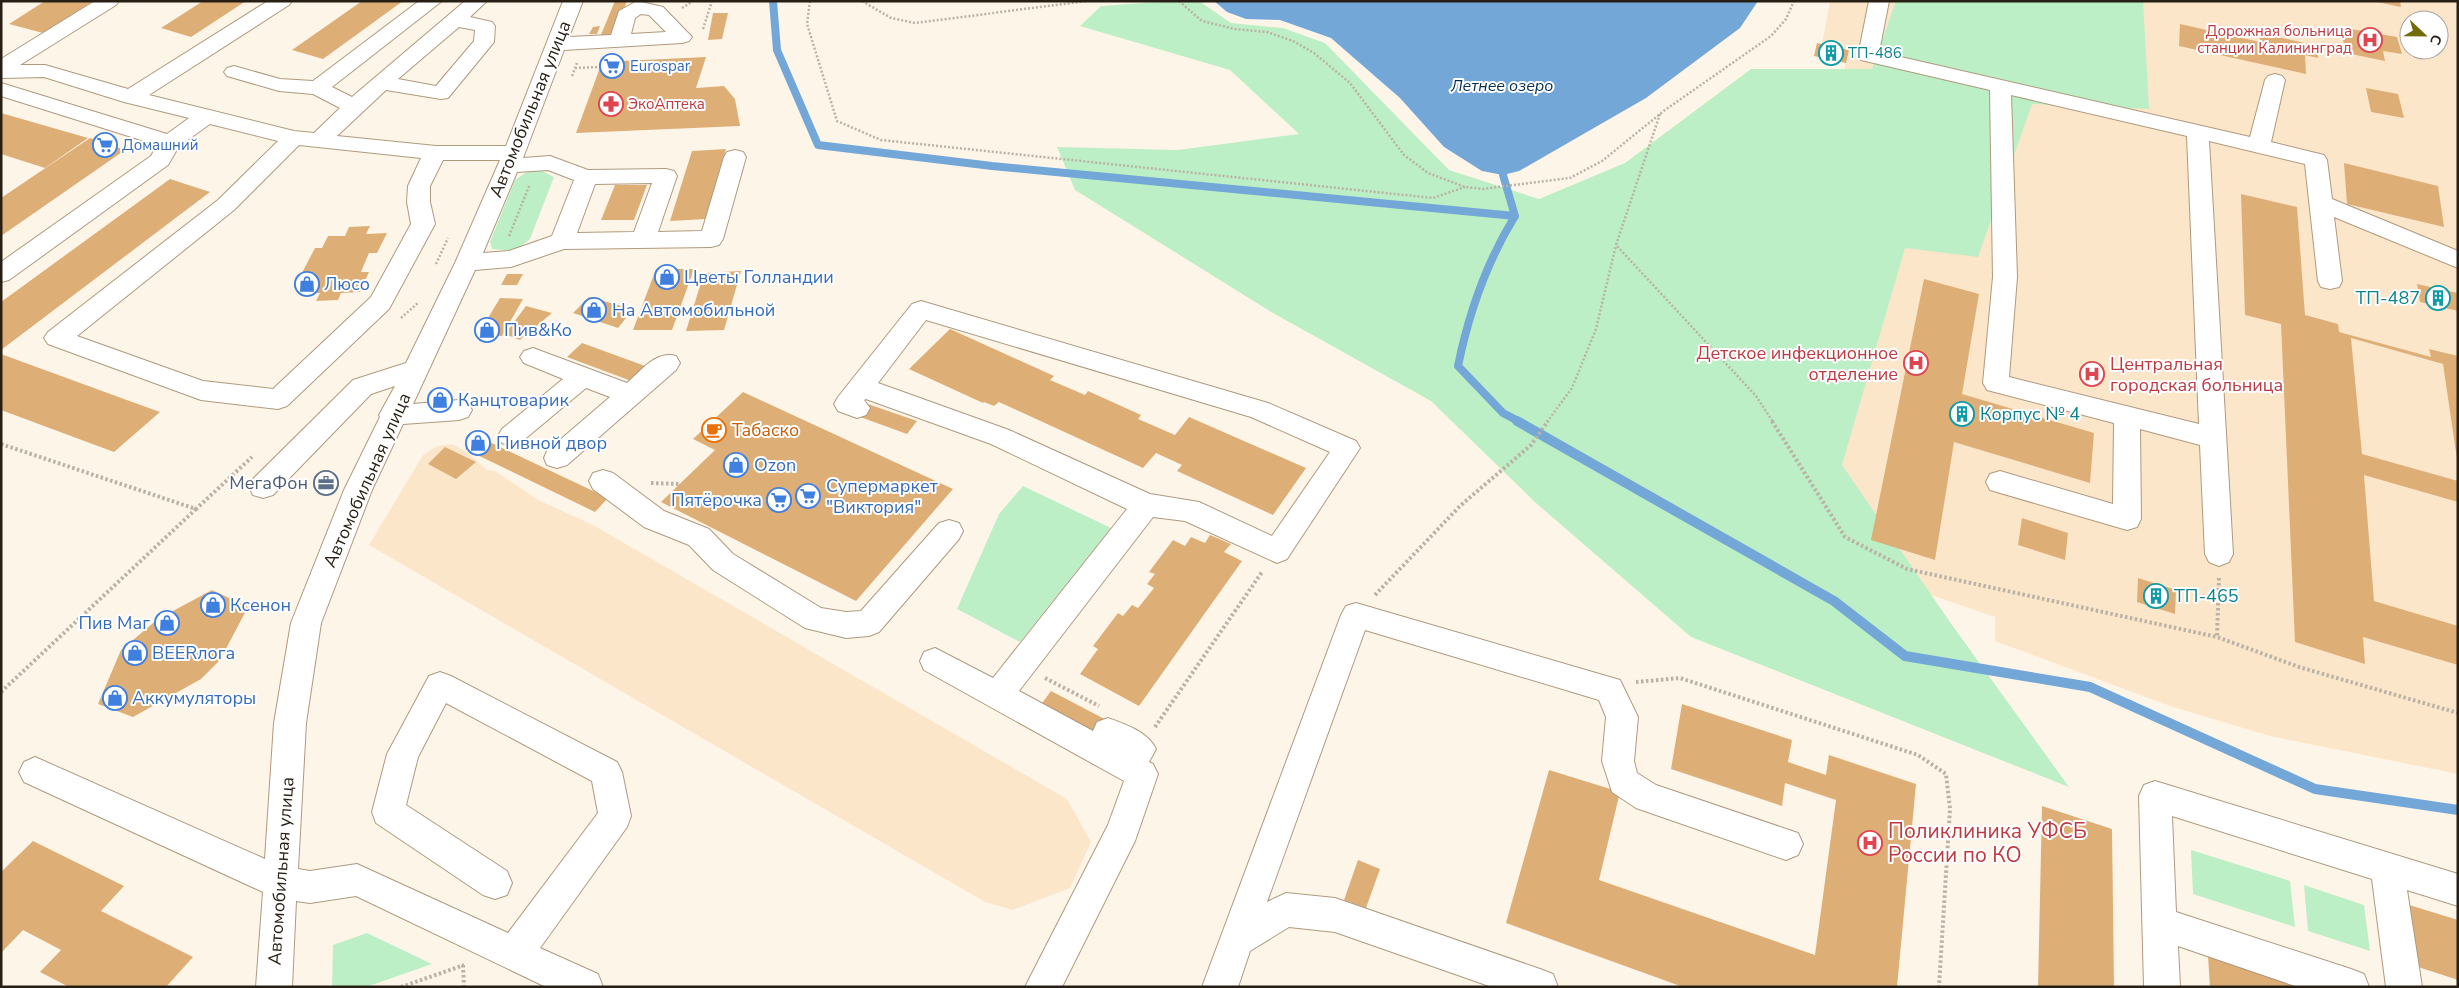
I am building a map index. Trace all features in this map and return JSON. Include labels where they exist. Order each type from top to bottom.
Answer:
[{"type":"street","points":[[1,68],[109,1]]},
{"type":"street","points":[[131,96],[282,1]]},
{"type":"street","points":[[317,88],[432,1]]},
{"type":"street","points":[[319,141],[354,106],[477,1]]},
{"type":"street","name":"Автомобильная улица","points":[[274,987],[290,723],[306,624],[353,502],[392,415],[416,370],[467,263],[511,160],[573,1]]},
{"type":"street","points":[[1879,1],[1868,56],[2316,160],[2330,281]]},
{"type":"street","points":[[382,82],[441,93],[484,42],[485,26],[455,20]]},
{"type":"street","points":[[557,44],[618,41]]},
{"type":"street","points":[[1,72],[45,71],[131,96],[294,138],[550,163],[586,177],[666,176],[643,240]]},
{"type":"street","points":[[234,72],[279,84],[317,88],[354,106]]},
{"type":"street","points":[[2259,146],[2275,80]]},
{"type":"street","points":[[2000,87],[2005,278],[1996,383],[2213,438]]},
{"type":"street","points":[[1,89],[170,142]]},
{"type":"street","points":[[1,274],[160,160],[170,142],[208,115]]},
{"type":"street","points":[[2198,132],[2219,554]]},
{"type":"street","points":[[294,138],[226,205],[57,338],[201,390],[278,398],[380,302],[423,224],[418,200],[418,183],[436,153]]},
{"type":"street","points":[[467,263],[511,259],[562,241],[711,239],[735,157]]},
{"type":"street","points":[[562,241],[586,177]]},
{"type":"street","points":[[2321,203],[2458,260]]},
{"type":"street","points":[[922,310],[1259,410],[1347,448],[1277,550],[1189,510],[1146,505],[1000,437],[859,397],[922,310]]},
{"type":"street","points":[[533,356],[630,395]]},
{"type":"street","points":[[557,458],[667,363]]},
{"type":"street","points":[[263,487],[362,387],[416,370]]},
{"type":"street","points":[[511,436],[582,376]]},
{"type":"street","points":[[392,415],[459,410]]},
{"type":"street","points":[[2000,482],[2127,519],[2127,416]]},
{"type":"street","points":[[603,481],[654,519],[699,537],[723,562],[815,619],[846,625],[869,623],[948,531]]},
{"type":"street","points":[[998,695],[1146,505]]},
{"type":"street","points":[[1220,987],[1356,614],[1609,690],[1622,717],[1618,761],[1623,782],[1647,797],[1786,844]]},
{"type":"street","points":[[935,661],[998,695],[1134,758]]},
{"type":"street","points":[[496,883],[388,812],[403,754],[440,685],[606,772],[615,816],[529,935],[513,953]]},
{"type":"street","points":[[1043,987],[1124,830],[1142,774],[1134,758],[1108,721]]},
{"type":"street","points":[[35,772],[280,883],[310,887],[357,880],[585,987]]},
{"type":"street","points":[[2162,987],[2155,796],[2458,890]]},
{"type":"street","points":[[2387,868],[2404,987]]},
{"type":"street","points":[[1236,940],[1286,910],[1335,915],[1428,946],[1540,987]]},
{"type":"street","points":[[2160,924],[2351,987]]},
{"type":"path","points":[[703,32],[712,1]]},
{"type":"path","points":[[810,1],[806,24],[837,121],[882,140],[1434,198],[1465,187]]},
{"type":"path","points":[[862,1],[891,18],[915,23],[1087,1]]},
{"type":"path","points":[[1179,1],[1202,21],[1235,29],[1267,32],[1292,41],[1314,53],[1350,83],[1404,155],[1428,174],[1465,187],[1483,189],[1570,178],[1602,161],[1660,114],[1771,36],[1786,19],[1794,1]]},
{"type":"path","points":[[575,68],[600,67]]},
{"type":"path","points":[[1356,614],[1460,506],[1531,445],[1572,388],[1596,329],[1616,245],[1660,114]]},
{"type":"path","points":[[1616,245],[1756,396],[1845,537],[1907,569],[2217,637],[2299,667],[2458,713]]},
{"type":"path","points":[[1,692],[196,509]]},
{"type":"path","points":[[1134,758],[1277,550]]},
{"type":"path","points":[[2217,637],[2219,554]]},
{"type":"path","points":[[1021,665],[1108,721]]},
{"type":"path","points":[[1609,690],[1644,680],[1680,678],[1918,755],[1946,774],[1950,809],[1939,987]]},
{"type":"path","points":[[401,987],[464,965]]},
{"type":"shaded area","name":"Центральная городская больница","points":[[1830,1],[2458,1],[2458,774],[2270,736],[2173,707],[1995,641],[1995,617],[1782,544],[1843,76],[1848,50],[1822,44]]},
{"type":"shaded area","points":[[452,444],[468,453],[487,470],[495,471],[538,500],[593,525],[1067,799],[1091,842],[1070,888],[1013,910],[985,902],[369,545],[423,455],[437,446]]},
{"type":"green space","points":[[1199,1],[1231,23],[1283,28],[1325,43],[1449,170],[1539,199],[1625,163],[1751,69],[1872,69],[1896,1],[2143,1],[2149,109],[2032,104],[1978,257],[1905,248],[1842,465],[1952,625],[2069,787],[1691,637],[1536,503],[1431,401],[1273,313],[1075,190],[1057,147],[1178,150],[1299,134],[1230,70],[1080,26],[1101,6]]},
{"type":"green space","points":[[528,171],[542,171],[554,177],[530,239],[515,251],[492,249],[490,242],[515,180]]},
{"type":"green space","points":[[1023,486],[1111,528],[1020,642],[957,609],[999,514]]},
{"type":"green space","points":[[2191,850],[2290,881],[2295,927],[2193,894]]},
{"type":"green space","points":[[2304,885],[2364,905],[2370,951],[2308,931]]},
{"type":"green space","points":[[367,933],[432,964],[366,987],[332,987],[333,945]]},
{"type":"water","name":"Летнее озеро","points":[[1214,1],[1758,1],[1740,28],[1646,98],[1519,171],[1503,175],[1482,171],[1444,147],[1400,98],[1331,38],[1280,20],[1246,19],[1227,12]]},
{"type":"building","points":[[45,1],[93,1],[43,33],[9,24]]},
{"type":"building","points":[[203,1],[246,1],[191,37],[161,28]]},
{"type":"building","points":[[362,1],[403,1],[323,59],[292,50]]},
{"type":"building","points":[[615,1],[627,1],[614,36],[600,37]]},
{"type":"building","points":[[2400,1],[2401,7],[2377,2]]},
{"type":"building","points":[[713,13],[728,13],[722,39],[708,40]]},
{"type":"building","points":[[2180,24],[2260,42],[2260,33],[2318,46],[2318,58],[2305,55],[2306,74],[2179,46]]},
{"type":"building","points":[[600,26],[597,34],[589,34],[593,27]]},
{"type":"building","points":[[2340,27],[2397,37],[2399,44],[2399,54],[2383,51],[2385,61],[2346,53]]},
{"type":"building","name":"ТП-486","points":[[1817,43],[1849,50],[1846,63],[1814,56]]},
{"type":"building","points":[[706,57],[696,88],[724,86],[735,99],[740,126],[576,133],[602,62]]},
{"type":"building","points":[[2366,88],[2398,94],[2404,118],[2371,112]]},
{"type":"building","points":[[1,113],[88,138],[45,168],[1,154]]},
{"type":"building","points":[[90,138],[125,150],[1,236],[1,198]]},
{"type":"building","points":[[726,149],[706,219],[670,221],[692,151]]},
{"type":"building","points":[[2344,163],[2438,186],[2444,227],[2347,204]]},
{"type":"building","points":[[170,179],[210,192],[1,350],[1,302]]},
{"type":"building","points":[[615,185],[647,185],[634,220],[601,220]]},
{"type":"building","points":[[2241,194],[2297,207],[2305,315],[2338,324],[2339,332],[2431,357],[2429,349],[2458,356],[2457,459],[2443,364],[2351,338],[2362,454],[2458,481],[2458,502],[2364,475],[2374,601],[2458,626],[2458,665],[2363,637],[2365,664],[2295,642],[2281,324],[2245,315]]},
{"type":"building","points":[[370,226],[366,234],[387,233],[377,253],[369,253],[361,272],[369,272],[360,292],[341,293],[338,300],[316,301],[320,293],[299,294],[302,288],[294,288],[315,248],[322,248],[328,236],[345,236],[349,227]]},
{"type":"building","points":[[656,269],[694,269],[672,330],[633,330]]},
{"type":"building","points":[[741,271],[724,330],[686,331],[704,273]]},
{"type":"building","points":[[507,274],[523,274],[517,285],[501,285]]},
{"type":"building","name":"Корпус № 4","points":[[1924,279],[1979,294],[1962,394],[2094,433],[2090,483],[1954,442],[1935,560],[1871,540]]},
{"type":"building","name":"ТП-487","points":[[2417,284],[2458,293],[2458,311],[2420,302]]},
{"type":"building","points":[[589,297],[625,307],[626,318],[618,328],[573,313]]},
{"type":"building","points":[[500,298],[523,299],[502,336],[478,335]]},
{"type":"building","points":[[526,306],[552,313],[520,340],[505,334]]},
{"type":"building","points":[[950,329],[1054,376],[1050,380],[1085,395],[1088,391],[1141,415],[1138,419],[1175,435],[1189,417],[1306,468],[1273,515],[1177,471],[1182,465],[1156,453],[1143,468],[999,402],[994,406],[983,403],[909,369]]},
{"type":"building","points":[[582,343],[648,367],[634,382],[567,357]]},
{"type":"building","points":[[1,354],[160,412],[114,452],[1,410]]},
{"type":"building","name":"Супермаркет \"Виктория\"","points":[[743,392],[953,489],[856,601],[661,502],[715,450],[693,439]]},
{"type":"building","points":[[862,402],[917,421],[907,434],[852,414]]},
{"type":"building","points":[[479,437],[608,498],[595,512],[465,449]]},
{"type":"building","points":[[445,447],[476,462],[456,479],[428,464]]},
{"type":"building","points":[[2022,518],[2068,533],[2065,560],[2018,545]]},
{"type":"building","points":[[1210,535],[1231,544],[1224,552],[1242,561],[1139,706],[1080,674],[1098,649],[1093,646],[1118,613],[1123,616],[1132,605],[1138,608],[1154,588],[1147,584],[1155,574],[1149,572],[1173,540],[1185,546],[1191,537],[1205,543]]},
{"type":"building","name":"ТП-465","points":[[2138,578],[2176,590],[2175,614],[2137,602]]},
{"type":"building","points":[[212,590],[248,607],[220,660],[201,679],[133,717],[98,704],[121,650],[158,619]]},
{"type":"building","points":[[1051,691],[1114,724],[1103,740],[1040,706]]},
{"type":"building","name":"Поликлиника УФСБ России по КО","points":[[1682,704],[1792,740],[1788,762],[1826,775],[1829,755],[1916,784],[1897,987],[1683,987],[1506,923],[1549,770],[1620,792],[1599,880],[1815,955],[1836,800],[1785,783],[1782,806],[1671,769]]},
{"type":"building","points":[[2042,806],[2112,829],[2114,987],[2038,987]]},
{"type":"building","points":[[33,841],[124,886],[101,911],[193,957],[166,987],[69,987],[40,972],[61,950],[23,930],[1,953],[1,872]]},
{"type":"building","points":[[1358,860],[1380,869],[1366,908],[1344,900]]},
{"type":"building","points":[[2406,904],[2458,920],[2458,980],[2415,966]]},
{"type":"building","points":[[2208,956],[2300,987],[2210,987]]},
{"type":"waterway","points":[[773,1],[777,50],[818,145],[992,166],[1515,216]]},
{"type":"waterway","points":[[1503,175],[1515,216]]},
{"type":"waterway","points":[[1515,216],[1495,252],[1480,288],[1467,326],[1458,366],[1503,413],[1520,422]]},
{"type":"waterway","points":[[1517,421],[1834,601],[1905,656],[2090,687],[2315,789],[2458,810]]},
{"type":"place","name":"Дорожная больница станции Калининград","points":[[2370,40]]},
{"type":"place","name":"ТП-486","points":[[1831,53]]},
{"type":"place","name":"Eurospar","points":[[612,66]]},
{"type":"place","name":"ЭкоАптека","points":[[611,104]]},
{"type":"place","name":"Домашний","points":[[105,145]]},
{"type":"place","name":"Цветы Голландии","points":[[667,277]]},
{"type":"place","name":"Люсо","points":[[307,284]]},
{"type":"place","name":"ТП-487","points":[[2438,298]]},
{"type":"place","name":"На Автомобильной","points":[[594,310]]},
{"type":"place","name":"Пив&Ко","points":[[487,330]]},
{"type":"place","name":"Детское инфекционное отделение","points":[[1916,363]]},
{"type":"place","name":"Центральная городская больница","points":[[2092,374]]},
{"type":"place","name":"Канцтоварик","points":[[440,400]]},
{"type":"place","name":"Корпус № 4","points":[[1962,414]]},
{"type":"place","name":"Табаско","points":[[714,430]]},
{"type":"place","name":"Пивной двор","points":[[478,443]]},
{"type":"place","name":"Ozon","points":[[736,465]]},
{"type":"place","name":"МегаФон","points":[[326,483]]},
{"type":"place","name":"Супермаркет \"Виктория\"","points":[[808,496]]},
{"type":"place","name":"Пятёрочка","points":[[779,500]]},
{"type":"place","name":"ТП-465","points":[[2156,596]]},
{"type":"place","name":"Ксенон","points":[[213,605]]},
{"type":"place","name":"Пив Маг","points":[[167,623]]},
{"type":"place","name":"BEERлога","points":[[135,653]]},
{"type":"place","name":"Аккумуляторы","points":[[115,698]]},
{"type":"place","name":"Поликлиника УФСБ России по КО","points":[[1870,843]]}]
